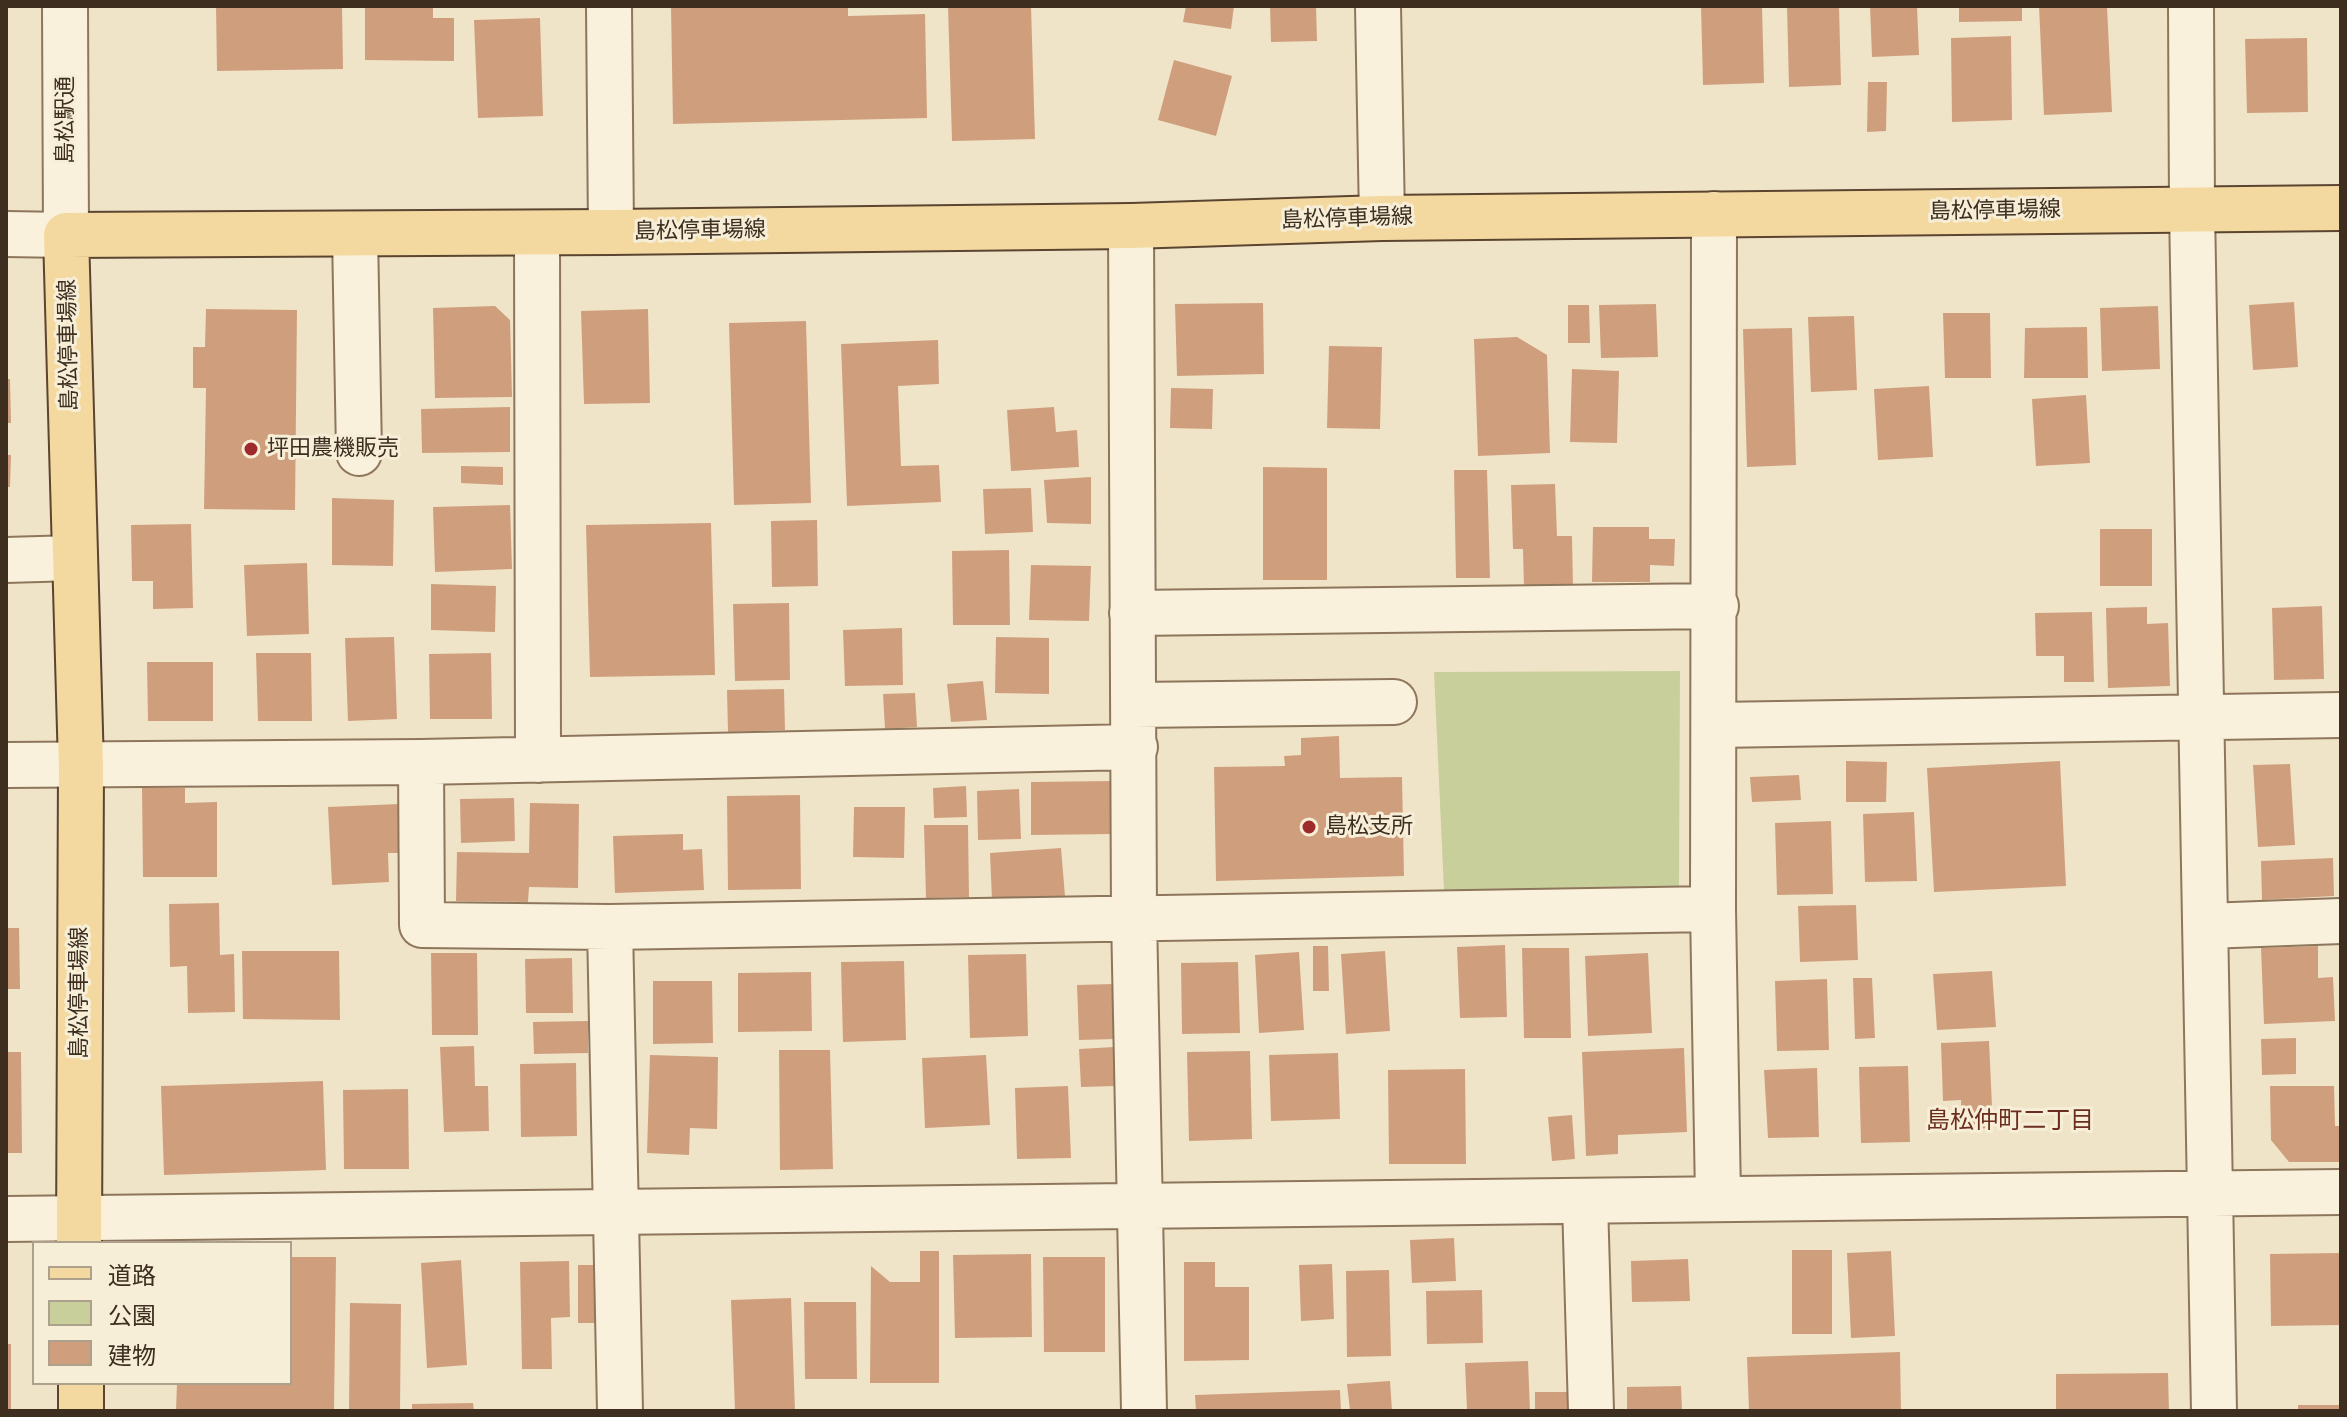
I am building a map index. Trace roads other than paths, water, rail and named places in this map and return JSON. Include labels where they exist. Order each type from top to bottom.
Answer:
[{"type":"main road","name":"島松停車場線","points":[[79,1231],[81,766],[66,235],[1131,226],[1382,218],[2341,208]]},
{"type":"main road","points":[[81,1385],[81,1411]]},
{"type":"street","name":"島松駅通","points":[[65,6],[66,235]]},
{"type":"street","points":[[609,6],[611,232]]},
{"type":"street","points":[[1378,6],[1382,218]]},
{"type":"street","points":[[2191,6],[2214,1411]]},
{"type":"street","points":[[1714,214],[1716,725],[1713,909],[1718,1197]]},
{"type":"street","points":[[1131,226],[1134,916],[1144,1411]]},
{"type":"street","points":[[537,233],[538,760]]},
{"type":"street","points":[[6,234],[66,235]]},
{"type":"street","points":[[355,234],[359,453]]},
{"type":"street","points":[[6,560],[74,558]]},
{"type":"street","points":[[1132,613],[1716,606]]},
{"type":"street","points":[[6,765],[538,760],[1134,726],[1394,702]]},
{"type":"street","points":[[1716,725],[2341,715]]},
{"type":"street","points":[[421,762],[422,925],[610,927],[1134,916],[1713,909]]},
{"type":"street","points":[[2206,926],[2341,921]]},
{"type":"street","points":[[610,927],[620,1411]]},
{"type":"street","points":[[6,1219],[79,1231],[615,1210],[2341,1192]]},
{"type":"street","points":[[1585,1202],[1591,1411]]},
{"type":"place","name":"坪田農機販売","points":[[251,449]]},
{"type":"place","name":"島松支所","points":[[1309,827]]},
{"type":"district","name":"島松仲町二丁目","points":[[2010,1121]]}]
